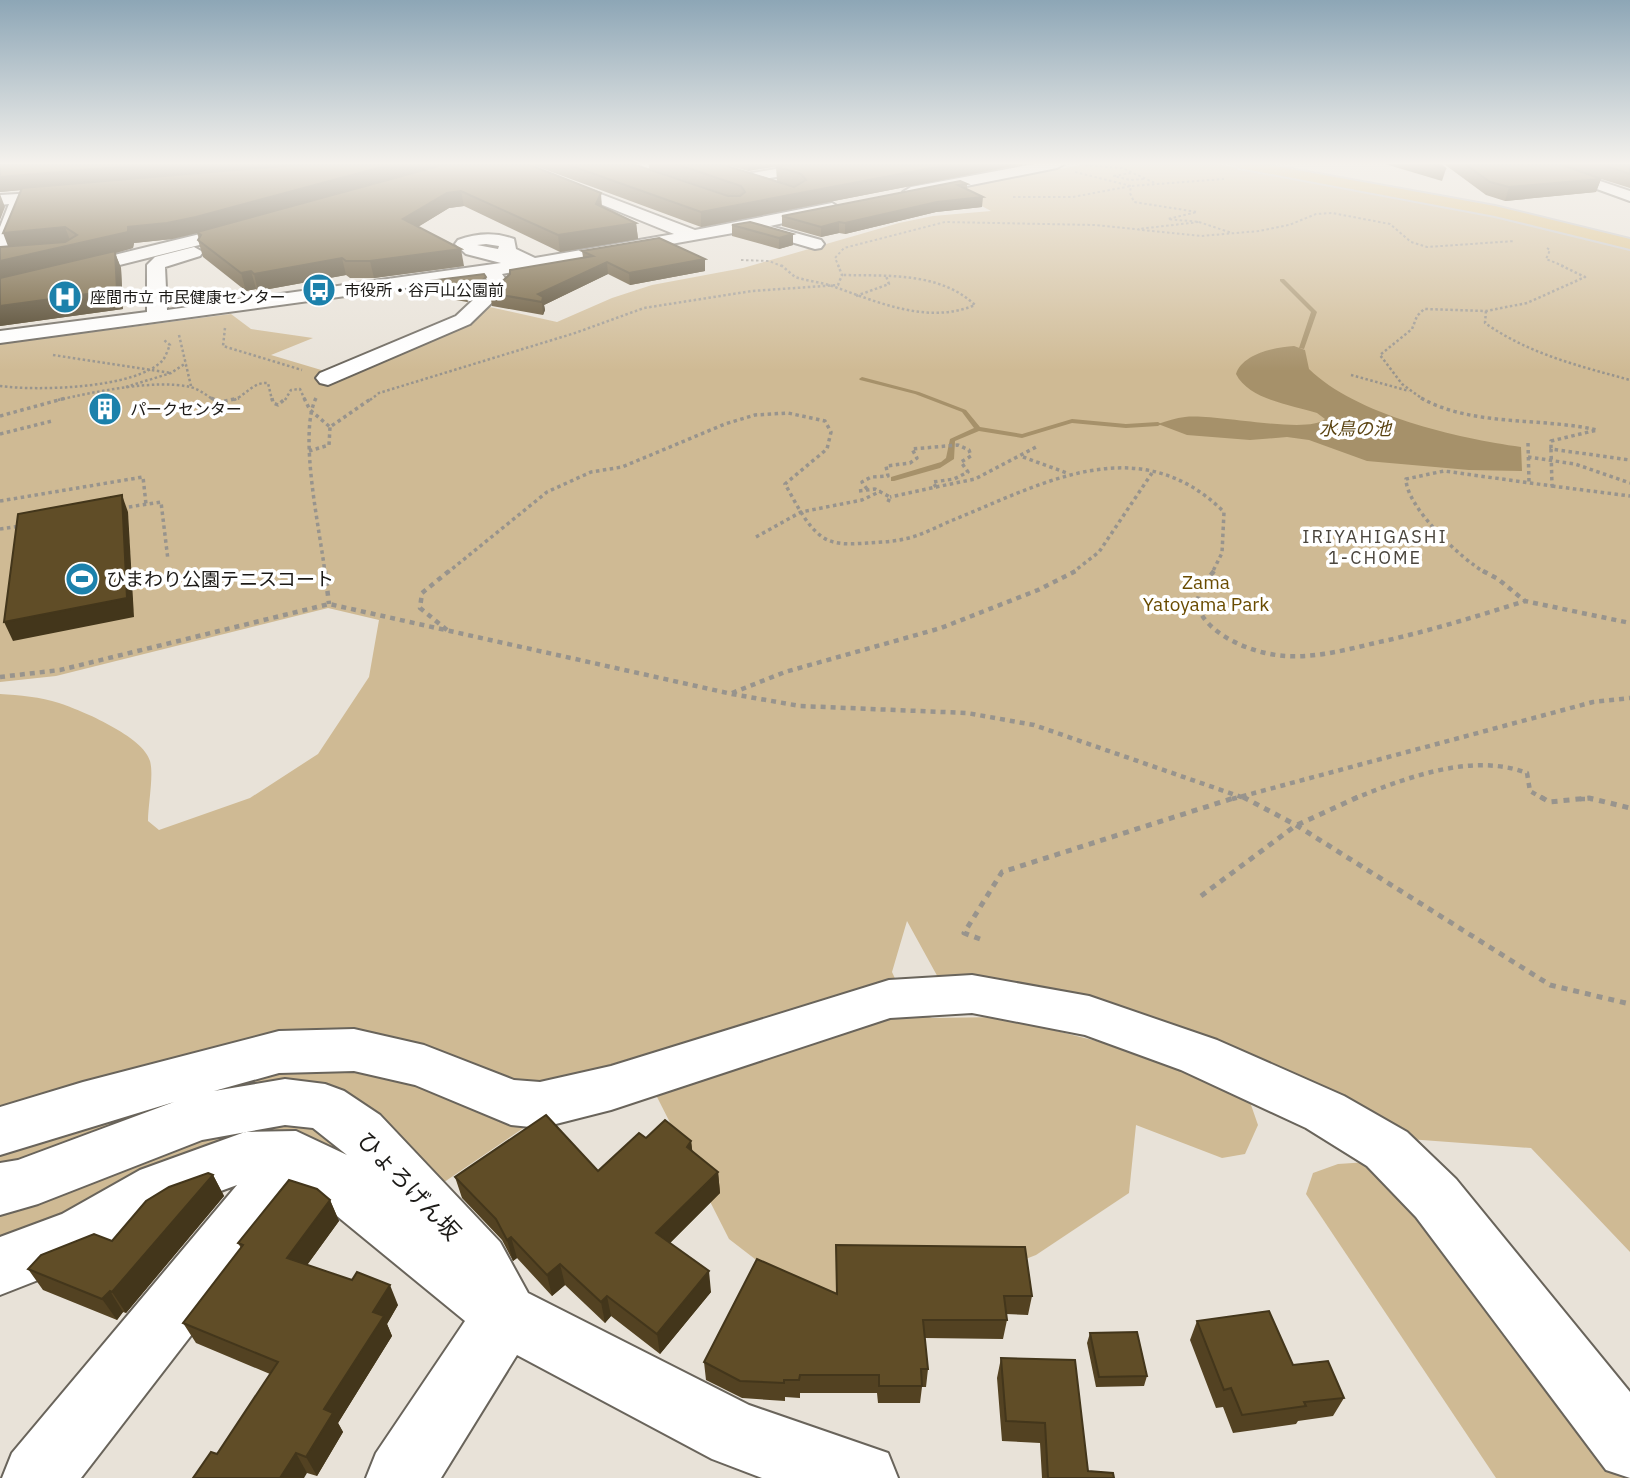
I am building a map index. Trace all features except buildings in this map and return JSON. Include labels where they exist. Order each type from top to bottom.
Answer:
[{"type":"main road","points":[[1583,233],[1630,244]]},
{"type":"street","points":[[5,254],[10,233]]},
{"type":"street","points":[[205,233],[206,239]]},
{"type":"street","points":[[0,289],[240,233]]},
{"type":"street","points":[[158,327],[156,265],[161,261],[252,233]]},
{"type":"street","points":[[689,233],[697,236]]},
{"type":"street","points":[[0,337],[158,327],[488,261],[527,266],[712,233]]},
{"type":"street","points":[[778,233],[815,244]]},
{"type":"street","points":[[82,250],[150,243]]},
{"type":"street","points":[[509,245],[507,251],[527,266]]},
{"type":"street","points":[[488,261],[509,245]]},
{"type":"street","points":[[509,245],[538,252],[581,246]]},
{"type":"street","points":[[328,378],[463,320],[500,285],[488,261]]},
{"type":"street","points":[[0,1131],[83,1105],[279,1052],[354,1051],[424,1066],[512,1102],[540,1105],[611,1088],[889,999],[972,994],[1089,1016],[1199,1055],[1325,1112],[1387,1149],[1436,1198],[1630,1446]]},
{"type":"street","name":"ひょろげん坂","points":[[0,1189],[18,1186],[198,1117],[285,1102],[325,1107],[361,1132],[479,1262],[506,1315]]},
{"type":"street","points":[[0,1266],[81,1235],[160,1188],[245,1157],[296,1156],[331,1175],[506,1315],[736,1434],[863,1478]]},
{"type":"street","points":[[37,1478],[296,1156]]},
{"type":"street","points":[[401,1478],[506,1315]]},
{"type":"path","points":[[330,426],[379,393],[575,333],[644,308],[752,291],[838,285],[842,275],[835,258],[844,248],[902,233]]},
{"type":"path","points":[[1170,233],[1201,236],[1243,233]]},
{"type":"path","points":[[1400,233],[1411,242],[1427,247],[1517,241]]},
{"type":"path","points":[[1410,392],[1380,355],[1412,329],[1417,316],[1424,309],[1486,311],[1545,297],[1562,286],[1580,281],[1585,276],[1574,269],[1549,262],[1546,259],[1550,250],[1538,245]]},
{"type":"path","points":[[741,260],[764,260],[783,265],[790,274],[830,285],[855,297],[908,310],[953,312],[967,310],[975,305],[970,298],[940,284],[886,276],[842,275]]},
{"type":"path","points":[[855,297],[889,284],[886,276]]},
{"type":"path","points":[[1486,311],[1485,323],[1499,334],[1584,368],[1630,380]]},
{"type":"path","points":[[226,324],[223,346],[328,378],[310,410],[309,451],[329,604]]},
{"type":"path","points":[[0,386],[30,390],[79,387],[146,369],[166,357],[170,351],[158,327]]},
{"type":"path","points":[[178,330],[191,386]]},
{"type":"path","points":[[42,354],[171,373]]},
{"type":"path","points":[[0,416],[48,402],[139,384],[171,373],[186,363]]},
{"type":"path","points":[[1351,375],[1479,415],[1597,430],[1551,441],[1552,486]]},
{"type":"path","points":[[93,394],[191,386],[221,402],[242,396],[253,384],[261,382],[268,383],[273,403],[278,405],[297,388],[310,410],[330,426]]},
{"type":"path","points":[[449,632],[420,608],[422,593],[547,492],[591,472],[622,467],[672,448],[725,424],[755,415],[788,413],[825,421],[831,432],[827,449],[785,484],[801,512],[822,537],[846,545],[906,539],[1067,474],[1103,467],[1134,468],[1189,486],[1219,505],[1224,512],[1224,535],[1219,564],[1196,598],[1199,611],[1211,627],[1228,639],[1284,656],[1330,654],[1454,626],[1525,601]]},
{"type":"path","points":[[0,434],[52,421]]},
{"type":"path","points":[[309,451],[328,445],[330,426]]},
{"type":"path","points":[[1528,443],[1529,482]]},
{"type":"path","points":[[867,489],[862,482],[871,477],[888,475],[886,466],[910,463],[917,458],[912,449],[958,445],[969,450],[971,456],[961,462],[968,472],[954,479],[933,482],[936,487]]},
{"type":"path","points":[[859,491],[881,491],[889,499],[975,479],[1023,457],[1038,446]]},
{"type":"path","points":[[1551,449],[1630,460]]},
{"type":"path","points":[[1023,457],[1067,474]]},
{"type":"path","points":[[1528,457],[1575,464],[1613,479],[1630,482]]},
{"type":"path","points":[[1630,496],[1444,471],[1406,479],[1406,488],[1443,540],[1473,566],[1497,579],[1525,601],[1630,622]]},
{"type":"path","points":[[732,694],[785,672],[941,628],[1038,590],[1076,571],[1099,552],[1152,473]]},
{"type":"path","points":[[0,501],[143,477],[146,504]]},
{"type":"path","points":[[756,537],[801,512],[862,500],[881,491]]},
{"type":"path","points":[[119,509],[161,502],[168,561]]},
{"type":"path","points":[[0,529],[26,525]]},
{"type":"path","points":[[0,677],[60,670],[329,604],[732,694],[800,706],[967,713],[1034,725],[1241,796],[1296,825],[1550,985],[1630,1003]]},
{"type":"path","points":[[980,939],[964,933],[1002,872],[1241,796],[1593,702],[1630,698]]},
{"type":"path","points":[[1201,896],[1296,825],[1371,793],[1434,771],[1485,764],[1516,765],[1527,773],[1530,791],[1549,802],[1589,798],[1630,808]]},
{"type":"green space","name":"Zama Yatoyama Park","points":[[864,233],[1566,233],[1630,248],[1630,1252],[1531,1148],[1395,1138],[940,981],[907,921],[892,972],[909,1009],[932,1018],[1001,1017],[1152,1055],[1250,1102],[1258,1125],[1245,1154],[1222,1158],[1136,1125],[1129,1193],[1036,1255],[900,1307],[800,1294],[729,1239],[655,1093],[528,1125],[406,1208],[350,1159],[305,1134],[238,1137],[0,1242],[0,694],[37,698],[69,707],[96,718],[136,743],[150,761],[148,821],[159,830],[250,798],[318,754],[369,677],[379,620],[328,608],[56,676],[0,682],[0,344],[231,314],[251,329],[313,338],[271,355],[338,375],[481,305],[557,322],[612,298],[652,285],[743,268]]},
{"type":"green space","points":[[1368,1162],[1396,1172],[1629,1478],[1496,1478],[1306,1194],[1313,1173],[1338,1164]]},
{"type":"water","name":"水鳥の池","points":[[1294,346],[1305,350],[1309,369],[1329,385],[1380,412],[1438,430],[1521,447],[1522,471],[1469,470],[1367,461],[1309,440],[1287,437],[1250,440],[1187,435],[1158,424],[1185,417],[1300,425],[1325,419],[1317,413],[1261,396],[1242,383],[1236,374],[1245,361],[1260,353]]},
{"type":"waterway","points":[[1282,280],[1314,312],[1302,348]]},
{"type":"waterway","points":[[862,379],[917,393],[964,411],[978,429]]},
{"type":"waterway","points":[[978,429],[1022,436],[1072,421],[1126,426],[1158,424]]},
{"type":"waterway","points":[[894,479],[944,463],[950,459],[952,440],[978,429]]},
{"type":"place","name":"市役所・谷戸山公園前","points":[[319,290]]},
{"type":"place","name":"座間市立 市民健康センター","points":[[65,297]]},
{"type":"place","name":"パークセンター","points":[[105,409]]},
{"type":"place","name":"ひまわり公園テニスコート","points":[[82,579]]},
{"type":"district","name":"IRIYAHIGASHI 1-CHOME","points":[[1375,547]]}]
